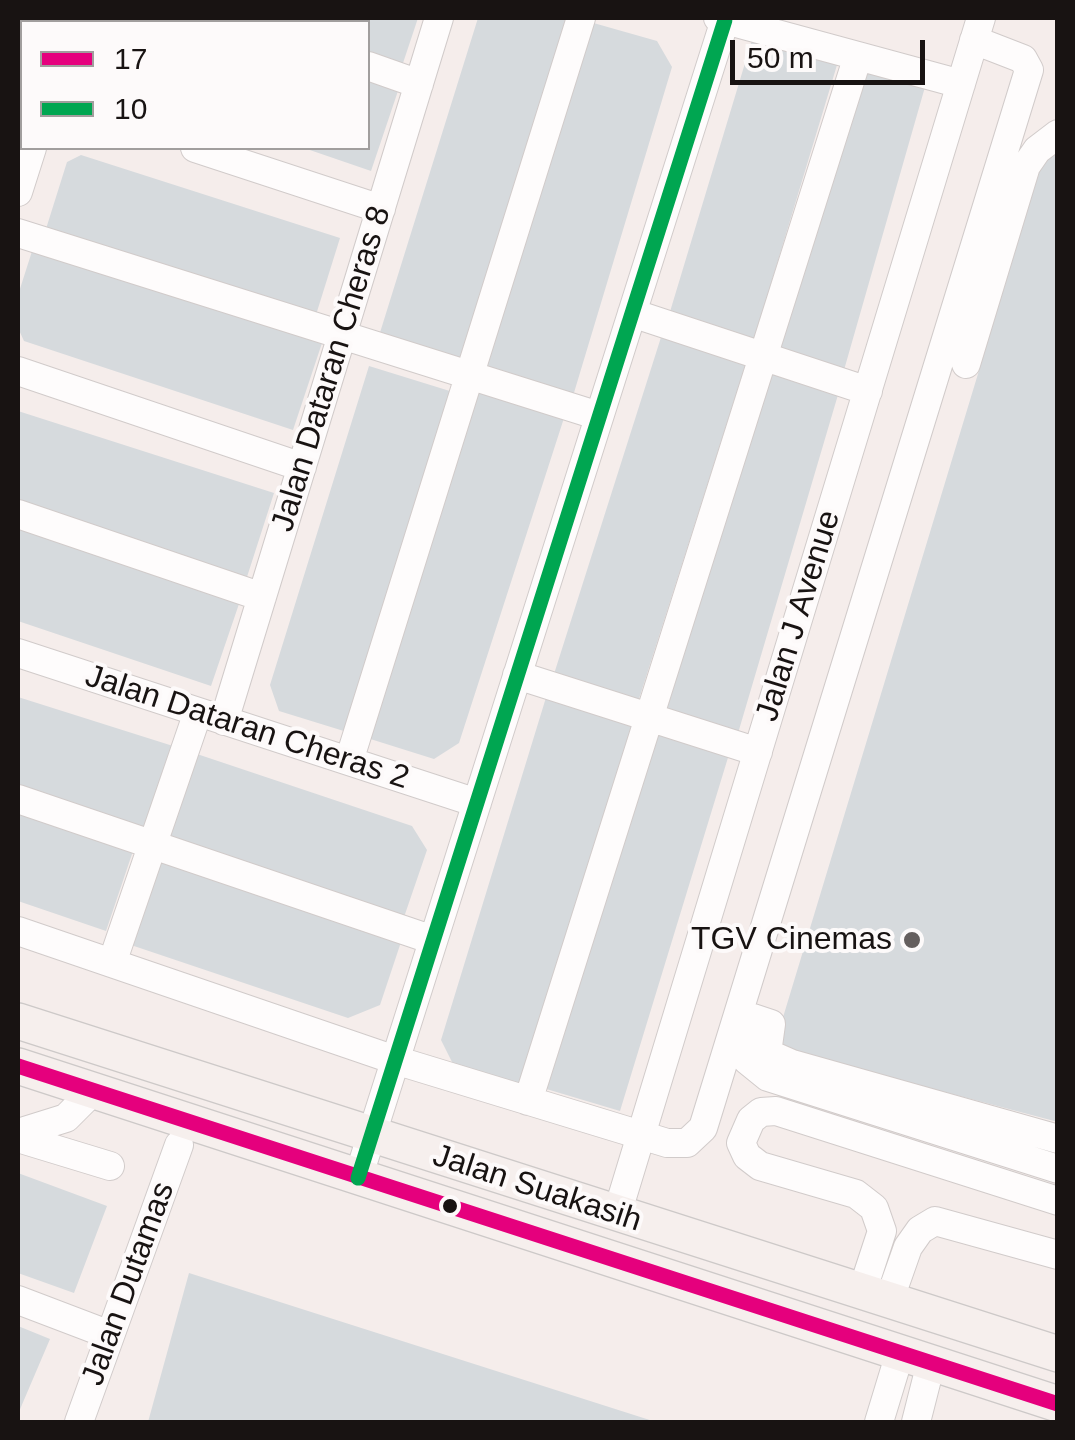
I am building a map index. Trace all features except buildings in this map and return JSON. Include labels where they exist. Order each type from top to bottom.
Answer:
[{"type":"main road","name":"Jalan Suakasih","points":[[18,1021],[1058,1354]]},
{"type":"main road","name":"Jalan Suakasih","points":[[18,1066],[183,1130],[358,1178],[1058,1404]]},
{"type":"street","name":"Jalan Dataran Cheras 8","points":[[112,963],[153,845],[262,597],[440,18]]},
{"type":"street","points":[[349,761],[581,18]]},
{"type":"street","points":[[358,1178],[722,19],[962,84]]},
{"type":"street","points":[[18,931],[395,1060],[667,1144],[687,1143],[702,1128],[1029,70],[1023,59],[978,29]]},
{"type":"street","name":"Jalan J Avenue","points":[[617,1214],[978,29]]},
{"type":"street","points":[[528,1101],[858,56]]},
{"type":"street","points":[[370,67],[419,84]]},
{"type":"street","points":[[966,364],[1026,166],[1036,150],[1058,134]]},
{"type":"street","points":[[18,192],[31,150]]},
{"type":"street","points":[[200,150],[381,209]]},
{"type":"street","points":[[18,233],[599,416]]},
{"type":"street","points":[[632,313],[868,391]]},
{"type":"street","points":[[18,371],[302,467]]},
{"type":"street","points":[[18,514],[262,597]]},
{"type":"street","name":"Jalan Dataran Cheras 2","points":[[18,652],[476,803]]},
{"type":"street","points":[[517,675],[758,752]]},
{"type":"street","points":[[18,799],[433,940]]},
{"type":"street","points":[[1058,1138],[792,1064],[768,1053],[771,1024],[753,1018],[747,1060],[768,1077],[1058,1169]]},
{"type":"street","points":[[18,1136],[66,1118],[92,1092]]},
{"type":"street","points":[[876,1296],[882,1231],[874,1208],[856,1194],[760,1166],[747,1156],[741,1144],[751,1120],[761,1112],[776,1111],[1058,1201]]},
{"type":"street","name":"Jalan Dutamas","points":[[78,1422],[183,1130]]},
{"type":"street","points":[[18,1136],[110,1166]]},
{"type":"street","points":[[876,1296],[920,1230],[935,1222],[1058,1255]]},
{"type":"street","points":[[18,1300],[110,1335]]},
{"type":"street","points":[[879,1422],[915,1358]]},
{"type":"street","points":[[915,1358],[916,1422]]},
{"type":"transit line","name":"10","points":[[358,1178],[725,20]]},
{"type":"transit line","name":"17","points":[[18,1066],[1058,1404]]},
{"type":"place","name":"TGV Cinemas","points":[[912,940]]}]
